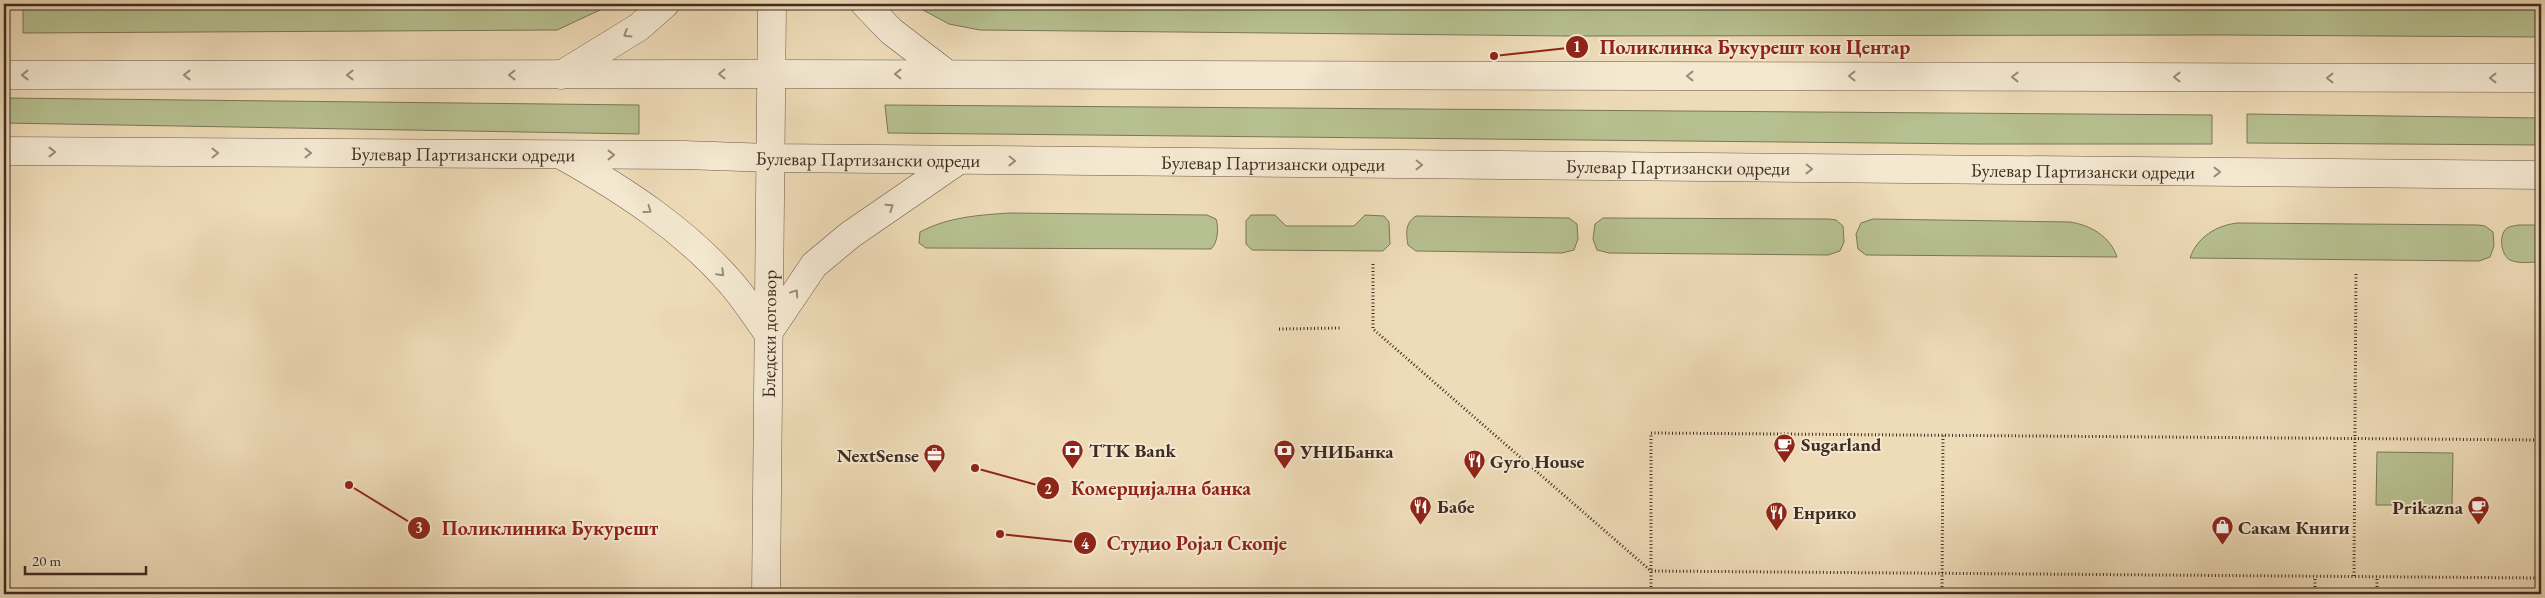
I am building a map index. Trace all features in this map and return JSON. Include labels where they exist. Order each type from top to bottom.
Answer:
[{"type":"street","points":[[561,75],[639,27],[665,4]]},
{"type":"street","name":"Бледски договор","points":[[766,594],[772,4]]},
{"type":"street","points":[[865,4],[891,31],[947,74]]},
{"type":"street","points":[[4,75],[947,74],[2541,78]]},
{"type":"street","name":"Булевар Партизански одреди","points":[[4,151],[563,156],[684,155],[770,158],[2541,175]]},
{"type":"street","points":[[563,156],[612,184],[686,238],[731,284],[768,333],[814,265],[850,235],[959,160]]},
{"type":"path","points":[[1373,264],[1373,329],[1651,571],[2541,578]]},
{"type":"path","points":[[2354,576],[2356,273]]},
{"type":"path","points":[[1279,329],[1340,328]]},
{"type":"path","points":[[1650,594],[1651,433],[2541,440]]},
{"type":"path","points":[[1942,594],[1943,435]]},
{"type":"path","points":[[2315,576],[2315,594]]},
{"type":"path","points":[[2377,577],[2377,594]]},
{"type":"green space","points":[[23,4],[613,4],[557,30],[23,33]]},
{"type":"green space","points":[[912,4],[2541,4],[2541,37],[2224,35],[1567,36],[980,30],[949,24]]},
{"type":"green space","points":[[4,98],[639,105],[639,134],[4,123]]},
{"type":"green space","points":[[885,105],[2212,115],[2212,144],[1980,144],[888,133]]},
{"type":"green space","points":[[2247,114],[2541,118],[2541,145],[2247,143]]},
{"type":"green space","points":[[1010,213],[1207,215],[1216,219],[1217,235],[1211,249],[926,248],[919,243],[920,232],[942,223],[975,216]]},
{"type":"green space","points":[[1251,215],[1275,215],[1286,226],[1354,226],[1365,215],[1384,216],[1389,222],[1390,244],[1383,251],[1252,250],[1246,244],[1246,221]]},
{"type":"green space","points":[[1416,216],[1569,218],[1577,224],[1578,239],[1574,250],[1562,253],[1416,251],[1408,245],[1407,232],[1408,225]]},
{"type":"green space","points":[[1603,218],[1829,219],[1836,220],[1843,226],[1844,242],[1840,251],[1828,255],[1609,253],[1597,250],[1593,239],[1595,224]]},
{"type":"green space","points":[[1873,219],[2070,222],[2092,229],[2104,237],[2110,243],[2117,257],[1866,255],[1858,249],[1856,234],[1861,223]]},
{"type":"green space","points":[[2238,223],[2478,225],[2485,226],[2493,232],[2494,246],[2490,257],[2479,261],[2190,258],[2197,244],[2209,233],[2223,226]]},
{"type":"green space","points":[[2541,225],[2541,262],[2514,261],[2504,254],[2502,235],[2508,227]]},
{"type":"green space","points":[[2377,452],[2453,453],[2452,505],[2376,505]]},
{"type":"place","name":"Поликлинка Букурешт кон Центар","points":[[1494,56]]},
{"type":"place","name":"Sugarland","points":[[1785,463]]},
{"type":"place","name":"Комерцијална банка","points":[[975,468]]},
{"type":"place","name":"TTK Bank","points":[[1073,469]]},
{"type":"place","name":"УНИБанка","points":[[1284,470]]},
{"type":"place","name":"NextSense","points":[[935,474]]},
{"type":"place","name":"Gyro House","points":[[1474,480]]},
{"type":"place","name":"Поликлиника Букурешт","points":[[349,485]]},
{"type":"place","name":"Бабе","points":[[1421,525]]},
{"type":"place","name":"Prikazna","points":[[2479,526]]},
{"type":"place","name":"Енрико","points":[[1777,531]]},
{"type":"place","name":"Студио Ројал Скопје","points":[[1000,534]]},
{"type":"place","name":"Сакам Книги","points":[[2222,546]]}]
